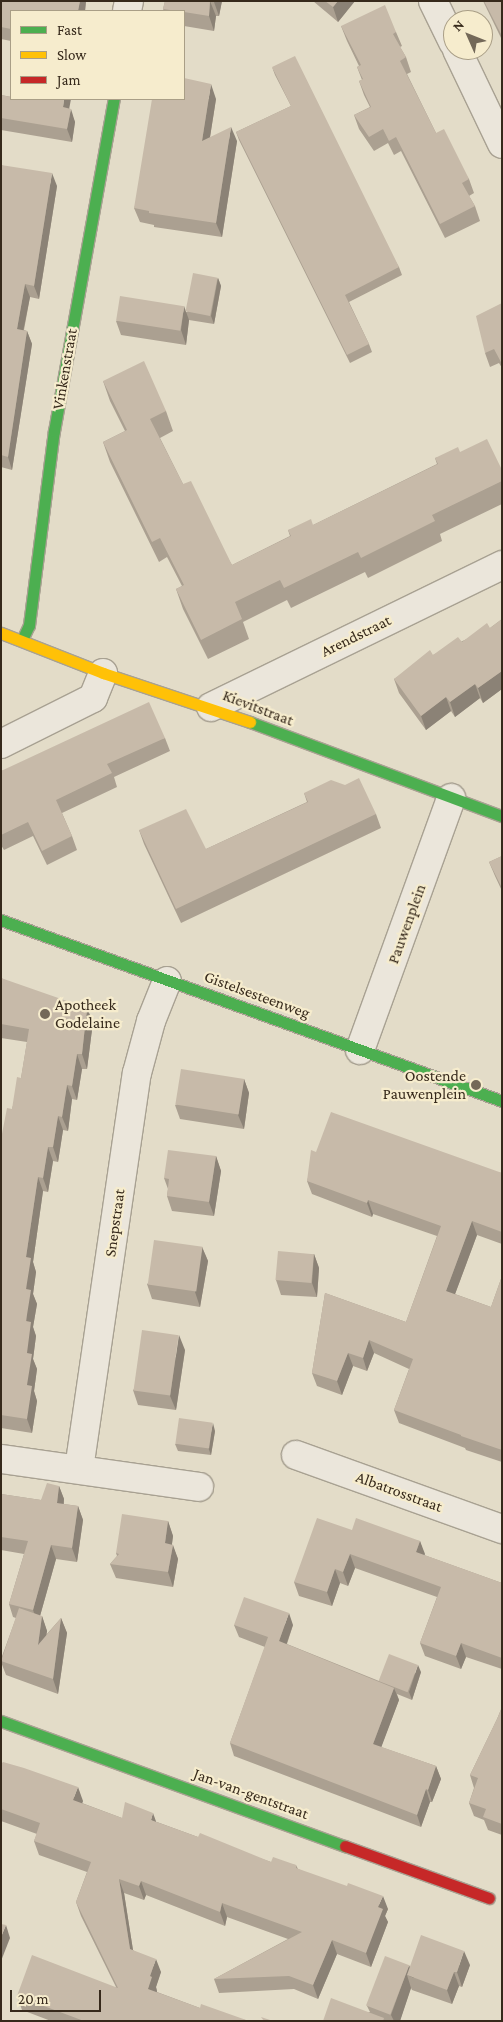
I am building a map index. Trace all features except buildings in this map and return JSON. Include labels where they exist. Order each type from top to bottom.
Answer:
[{"type":"street","points":[[433,1],[443,22]]},
{"type":"street","points":[[462,60],[502,144]]},
{"type":"street","name":"Vinkenstraat","points":[[22,640],[28,625],[54,431],[114,100]]},
{"type":"street","name":"Arendstraat","points":[[211,707],[502,565]]},
{"type":"street","name":"Kievitstraat","points":[[1,633],[103,673],[211,707],[502,816]]},
{"type":"street","points":[[1,744],[93,698],[103,673]]},
{"type":"street","name":"Pauwenplein","points":[[360,1050],[451,798]]},
{"type":"street","name":"Gistelsesteenweg","points":[[1,920],[502,1101]]},
{"type":"street","name":"Snepstraat","points":[[79,1469],[137,1073],[151,1021],[167,980]]},
{"type":"street","name":"Albatrosstraat","points":[[296,1455],[502,1529]]},
{"type":"street","points":[[1,1459],[198,1486]]},
{"type":"street","name":"Jan-van-gentstraat","points":[[1,1721],[489,1898]]},
{"type":"traffic: fast","points":[[22,640],[29,625],[54,431],[114,100]]},
{"type":"traffic: fast","points":[[250,722],[502,816]]},
{"type":"traffic: fast","points":[[1,920],[502,1101]]},
{"type":"traffic: fast","points":[[1,1721],[345,1846]]},
{"type":"traffic: slow","points":[[1,633],[103,673],[250,722]]},
{"type":"traffic: jam","points":[[345,1846],[489,1898]]},
{"type":"place","name":"Apotheek Godelaine","points":[[45,1014]]},
{"type":"place","name":"Oostende Pauwenplein","points":[[476,1085]]}]
